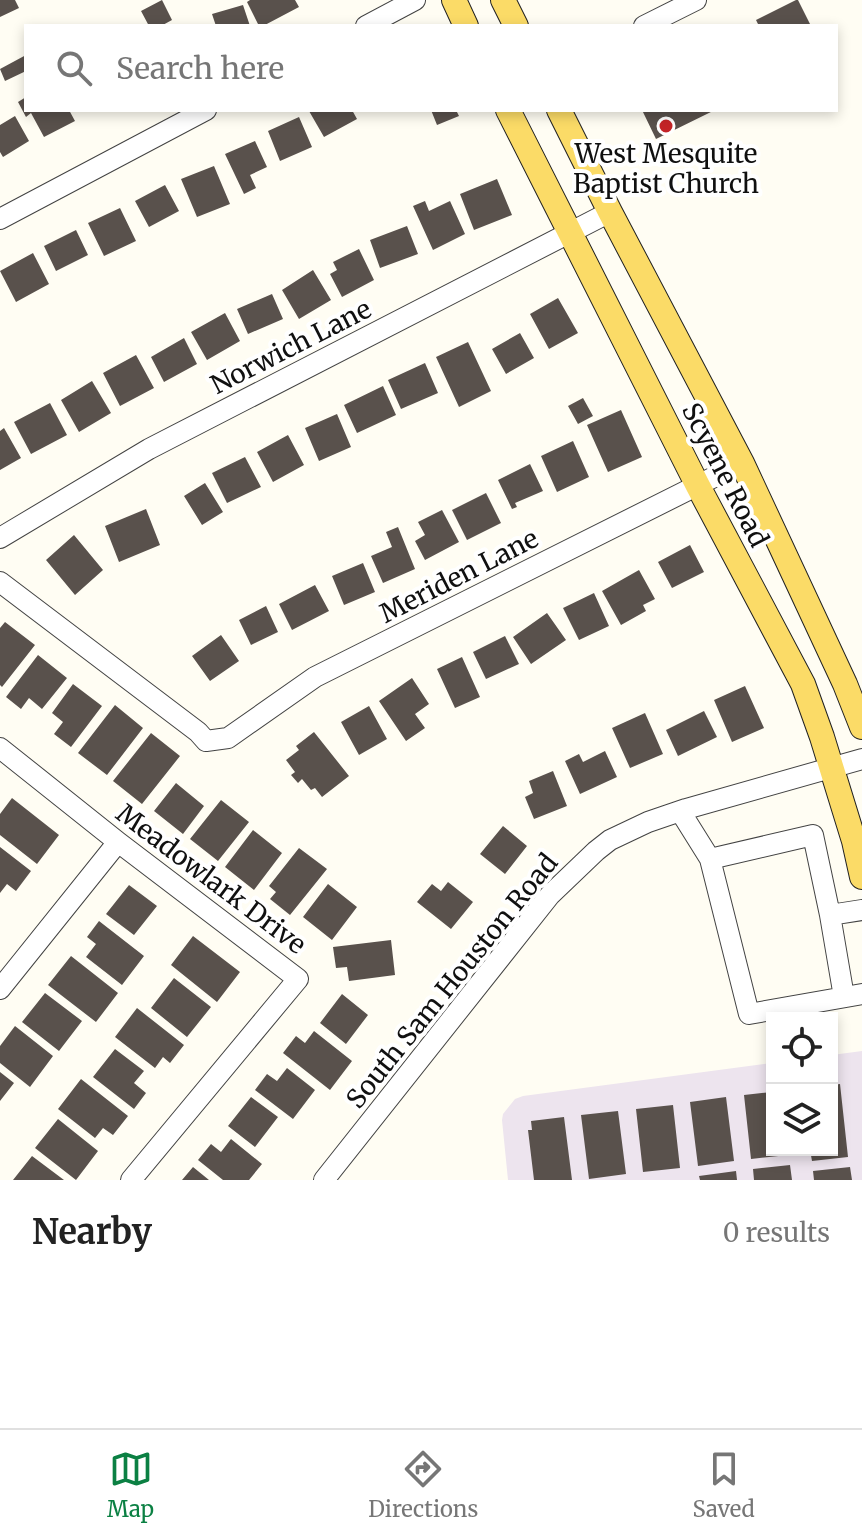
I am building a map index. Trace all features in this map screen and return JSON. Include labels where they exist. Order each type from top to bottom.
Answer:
[{"type":"main road","points":[[454,0],[465,24]]},
{"type":"main road","points":[[503,0],[515,24]]},
{"type":"main road","name":"Scyene Road","points":[[509,112],[698,486],[803,684],[832,768],[862,877]]},
{"type":"main road","name":"Scyene Road","points":[[560,112],[742,463],[862,727]]},
{"type":"street","points":[[370,24],[415,0]]},
{"type":"street","points":[[648,24],[696,0]]},
{"type":"street","points":[[0,219],[202,112]]},
{"type":"street","name":"Norwich Lane","points":[[0,538],[149,449],[610,212]]},
{"type":"street","name":"Meriden Lane","points":[[0,582],[206,741],[228,738],[315,677],[742,463]]},
{"type":"street","name":"Meadowlark Drive","points":[[0,748],[298,979],[131,1180]]},
{"type":"street","name":"South Sam Houston Road","points":[[324,1180],[550,895],[610,840],[680,811],[862,759]]},
{"type":"street","points":[[680,811],[710,859],[749,1014],[853,996],[830,915],[813,835],[710,859]]},
{"type":"street","points":[[0,989],[118,842]]},
{"type":"street","points":[[830,915],[862,910]]},
{"type":"shaded area","points":[[862,1051],[862,1180],[508,1180],[502,1120],[515,1099],[766,1064],[766,1156],[838,1156],[838,1054]]},
{"type":"building","points":[[0,0],[15,0],[19,8],[0,17]]},
{"type":"building","points":[[162,0],[172,20],[165,24],[148,24],[141,11]]},
{"type":"building","points":[[295,0],[299,7],[267,24],[258,24],[247,2]]},
{"type":"building","points":[[798,0],[810,24],[758,24],[756,20]]},
{"type":"building","points":[[243,5],[249,24],[215,24],[212,14]]},
{"type":"building","points":[[24,56],[24,72],[5,81],[0,69]]},
{"type":"building","points":[[24,98],[24,112],[70,112],[75,121],[44,137],[31,113],[26,117],[18,102]]},
{"type":"building","points":[[310,112],[353,112],[357,119],[324,137]]},
{"type":"building","points":[[432,112],[457,112],[459,116],[437,125]]},
{"type":"building","name":"West Mesquite Baptist Church","points":[[643,112],[711,112],[656,139]]},
{"type":"building","points":[[15,116],[29,141],[3,157],[0,152],[0,125]]},
{"type":"building","points":[[299,117],[312,147],[280,161],[268,131]]},
{"type":"building","points":[[255,141],[267,167],[250,175],[256,188],[244,194],[225,154]]},
{"type":"building","points":[[214,166],[230,204],[197,217],[181,179]]},
{"type":"building","points":[[497,179],[512,215],[474,230],[460,194]]},
{"type":"building","points":[[165,185],[179,211],[149,227],[135,201]]},
{"type":"building","points":[[425,201],[429,211],[450,201],[465,234],[433,250],[413,206]]},
{"type":"building","points":[[120,208],[136,241],[104,256],[88,223]]},
{"type":"building","points":[[407,226],[418,254],[380,268],[370,240]]},
{"type":"building","points":[[76,230],[88,255],[56,271],[44,246]]},
{"type":"building","points":[[359,249],[374,280],[342,297],[330,274],[337,270],[333,262]]},
{"type":"building","points":[[33,253],[49,284],[16,302],[0,271]]},
{"type":"building","points":[[313,270],[331,300],[299,319],[282,290]]},
{"type":"building","points":[[272,294],[283,319],[248,334],[237,309]]},
{"type":"building","points":[[558,298],[578,333],[549,349],[530,314]]},
{"type":"building","points":[[225,313],[240,341],[207,360],[191,332]]},
{"type":"building","points":[[520,333],[534,358],[506,374],[492,349]]},
{"type":"building","points":[[184,338],[197,364],[164,382],[151,357]]},
{"type":"building","points":[[468,342],[491,391],[459,407],[436,357]]},
{"type":"building","points":[[136,355],[154,388],[120,406],[103,373]]},
{"type":"building","points":[[425,363],[438,393],[401,409],[388,380]]},
{"type":"building","points":[[92,381],[111,413],[79,432],[61,400]]},
{"type":"building","points":[[383,386],[396,415],[357,433],[344,405]]},
{"type":"building","points":[[583,398],[593,416],[578,424],[568,406]]},
{"type":"building","points":[[50,403],[67,435],[31,454],[14,422]]},
{"type":"building","points":[[621,410],[642,457],[608,472],[587,425]]},
{"type":"building","points":[[337,414],[351,447],[319,461],[305,428]]},
{"type":"building","points":[[4,428],[21,458],[0,470],[0,431]]},
{"type":"building","points":[[288,435],[304,465],[273,482],[257,452]]},
{"type":"building","points":[[573,441],[589,477],[557,492],[541,456]]},
{"type":"building","points":[[245,457],[261,487],[227,503],[212,473]]},
{"type":"building","points":[[530,464],[543,491],[515,503],[517,507],[512,509],[498,480]]},
{"type":"building","points":[[205,483],[223,512],[202,525],[184,496]]},
{"type":"building","points":[[486,493],[501,523],[467,540],[452,510]]},
{"type":"building","points":[[146,509],[160,545],[119,562],[105,526]]},
{"type":"building","points":[[442,510],[459,542],[425,560],[415,541],[425,535],[418,522]]},
{"type":"building","points":[[398,527],[415,569],[383,583],[371,556],[392,547],[386,532]]},
{"type":"building","points":[[74,535],[103,570],[75,595],[46,560]]},
{"type":"building","points":[[690,545],[704,572],[672,588],[658,562]]},
{"type":"building","points":[[363,563],[375,592],[344,605],[332,576]]},
{"type":"building","points":[[639,570],[655,599],[643,605],[646,611],[621,625],[602,591]]},
{"type":"building","points":[[315,585],[329,611],[292,630],[279,604]]},
{"type":"building","points":[[594,593],[609,626],[579,640],[563,608]]},
{"type":"building","points":[[266,606],[278,632],[251,645],[239,620]]},
{"type":"building","points":[[547,613],[566,640],[531,664],[513,637]]},
{"type":"building","points":[[5,622],[35,645],[2,687],[0,628]]},
{"type":"building","points":[[221,635],[239,661],[210,681],[192,656]]},
{"type":"building","points":[[505,636],[519,664],[486,679],[473,652]]},
{"type":"building","points":[[38,655],[67,678],[42,709],[29,698],[21,709],[6,697]]},
{"type":"building","points":[[462,657],[480,697],[455,708],[437,669]]},
{"type":"building","points":[[412,678],[429,704],[415,714],[425,728],[406,741],[379,701]]},
{"type":"building","points":[[73,684],[102,706],[71,747],[54,734],[63,722],[52,713]]},
{"type":"building","points":[[745,686],[764,728],[732,742],[714,700]]},
{"type":"building","points":[[115,705],[143,728],[107,775],[78,753]]},
{"type":"building","points":[[369,706],[387,739],[359,755],[341,722]]},
{"type":"building","points":[[704,711],[717,737],[678,756],[666,730]]},
{"type":"building","points":[[645,713],[663,754],[630,768],[612,728]]},
{"type":"building","points":[[314,732],[349,776],[322,797],[302,779],[298,783],[291,775],[295,772],[286,760],[299,750],[296,746]]},
{"type":"building","points":[[151,733],[180,756],[142,804],[113,781]]},
{"type":"building","points":[[605,751],[617,777],[580,794],[565,761],[579,754],[583,762]]},
{"type":"building","points":[[553,771],[567,806],[534,819],[525,797],[533,793],[529,781]]},
{"type":"building","points":[[176,783],[204,806],[183,834],[154,811]]},
{"type":"building","points":[[12,798],[59,835],[37,864],[0,835],[0,814]]},
{"type":"building","points":[[221,800],[249,822],[218,861],[190,839]]},
{"type":"building","points":[[503,826],[527,846],[505,874],[480,854]]},
{"type":"building","points":[[253,830],[282,853],[254,890],[225,867]]},
{"type":"building","points":[[0,847],[31,871],[16,891],[7,884],[0,893]]},
{"type":"building","points":[[299,848],[327,869],[290,915],[270,899],[276,892],[269,886]]},
{"type":"building","points":[[448,882],[473,902],[451,929],[417,902],[432,884],[441,891]]},
{"type":"building","points":[[328,884],[357,907],[332,940],[303,917]]},
{"type":"building","points":[[129,885],[157,906],[134,935],[106,914]]},
{"type":"building","points":[[99,921],[144,956],[122,985],[86,957],[96,944],[87,937]]},
{"type":"building","points":[[193,936],[240,972],[217,1002],[171,965]]},
{"type":"building","points":[[391,940],[395,975],[349,981],[347,967],[336,968],[333,947]]},
{"type":"building","points":[[71,956],[118,993],[96,1022],[48,985]]},
{"type":"building","points":[[174,978],[211,1007],[187,1037],[151,1008]]},
{"type":"building","points":[[45,993],[82,1021],[59,1051],[22,1022]]},
{"type":"building","points":[[342,994],[368,1015],[346,1044],[320,1023]]},
{"type":"building","points":[[137,1008],[184,1045],[170,1063],[163,1057],[155,1068],[115,1037]]},
{"type":"building","points":[[15,1026],[53,1056],[30,1087],[0,1063],[0,1046]]},
{"type":"building","points":[[314,1031],[352,1061],[330,1090],[283,1053],[296,1036],[305,1043]]},
{"type":"building","points":[[115,1049],[144,1071],[134,1083],[146,1093],[134,1109],[93,1077]]},
{"type":"building","points":[[287,1068],[315,1090],[293,1119],[255,1090],[267,1074],[277,1081]]},
{"type":"building","points":[[0,1072],[14,1083],[0,1101]]},
{"type":"building","points":[[81,1079],[128,1116],[113,1135],[103,1128],[95,1138],[58,1109]]},
{"type":"building","points":[[838,1084],[848,1157],[812,1161],[811,1156],[838,1156]]},
{"type":"building","points":[[766,1093],[766,1156],[779,1156],[751,1159],[744,1095]]},
{"type":"building","points":[[251,1097],[278,1117],[255,1147],[228,1126]]},
{"type":"building","points":[[726,1097],[734,1161],[698,1166],[690,1102]]},
{"type":"building","points":[[673,1105],[680,1168],[643,1172],[636,1109]]},
{"type":"building","points":[[618,1111],[626,1174],[589,1179],[581,1115]]},
{"type":"building","points":[[564,1117],[572,1180],[534,1180],[528,1130],[532,1130],[531,1121]]},
{"type":"building","points":[[58,1119],[98,1151],[76,1180],[35,1148]]},
{"type":"building","points":[[231,1139],[262,1164],[249,1180],[223,1180],[198,1160],[211,1144],[221,1152]]},
{"type":"building","points":[[32,1156],[64,1180],[13,1180]]},
{"type":"building","points":[[790,1165],[792,1180],[754,1180],[753,1169]]},
{"type":"building","points":[[193,1167],[209,1180],[182,1180]]},
{"type":"building","points":[[850,1167],[852,1180],[814,1180],[813,1171]]},
{"type":"building","points":[[736,1171],[737,1180],[700,1180],[699,1176]]},
{"type":"place","name":"West Mesquite Baptist Church","points":[[666,126]]}]
